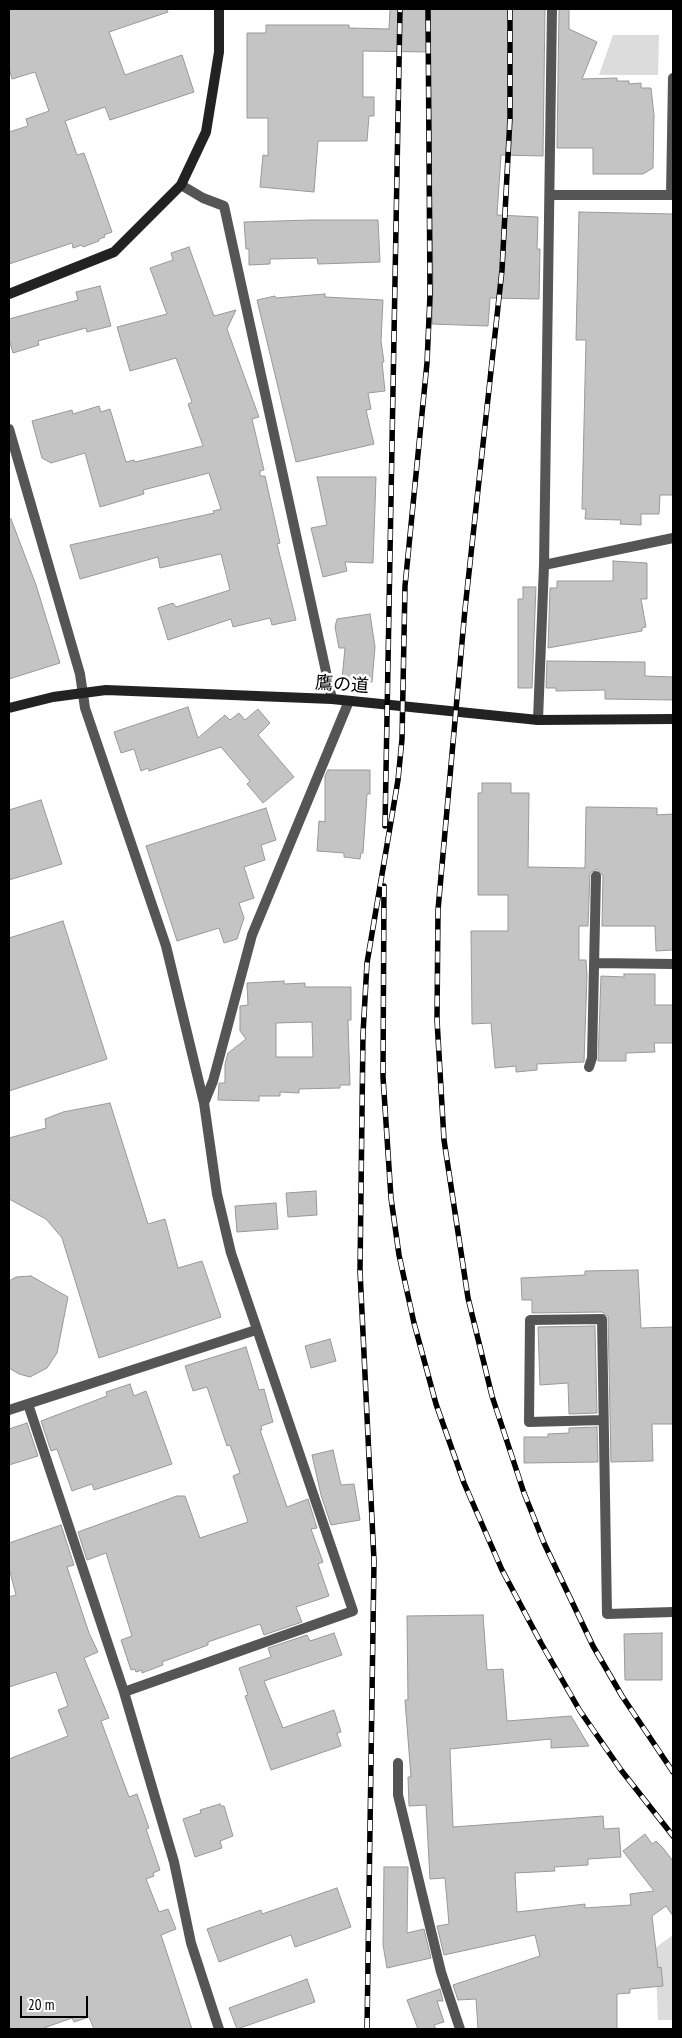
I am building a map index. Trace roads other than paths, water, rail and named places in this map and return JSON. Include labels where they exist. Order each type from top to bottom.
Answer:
[{"type":"street","points":[[9,294],[114,252],[181,185],[206,132],[219,52],[219,9]]},
{"type":"street","points":[[538,720],[544,565],[552,9]]},
{"type":"street","points":[[550,195],[672,195],[673,78]]},
{"type":"street","points":[[181,185],[204,198],[224,206],[332,699]]},
{"type":"street","points":[[9,429],[80,674],[85,708],[166,946],[204,1103],[216,1194],[231,1253],[353,1611],[124,1692]]},
{"type":"street","points":[[544,565],[673,538]]},
{"type":"street","name":"鷹の道","points":[[9,708],[82,692],[106,690],[332,699],[538,720],[673,719]]},
{"type":"street","points":[[204,1103],[213,1082],[252,935],[349,701]]},
{"type":"street","points":[[589,1067],[592,1058],[596,876]]},
{"type":"street","points":[[594,963],[673,964]]},
{"type":"street","points":[[603,1420],[529,1422],[530,1320],[602,1318],[607,1614],[673,1612]]},
{"type":"street","points":[[9,1410],[256,1330]]},
{"type":"street","points":[[28,1404],[124,1692],[174,1862],[192,1943],[219,2029]]},
{"type":"street","points":[[398,1763],[398,1795],[441,1972],[460,2029]]},
{"type":"railway","points":[[385,826],[400,9]]},
{"type":"railway","points":[[367,2029],[374,1561],[360,1271],[363,1034],[367,963],[398,780],[402,739],[405,586],[427,363],[430,295],[428,9]]},
{"type":"railway","points":[[510,9],[510,118],[502,270],[465,609],[438,910],[437,1020],[444,1140],[468,1298],[492,1396],[524,1493],[544,1543],[593,1646],[622,1696],[673,1772]]},
{"type":"railway","points":[[384,886],[383,1077],[391,1198],[399,1255],[414,1323],[436,1404],[464,1483],[502,1570],[541,1643],[580,1711],[621,1770],[673,1836]]}]
